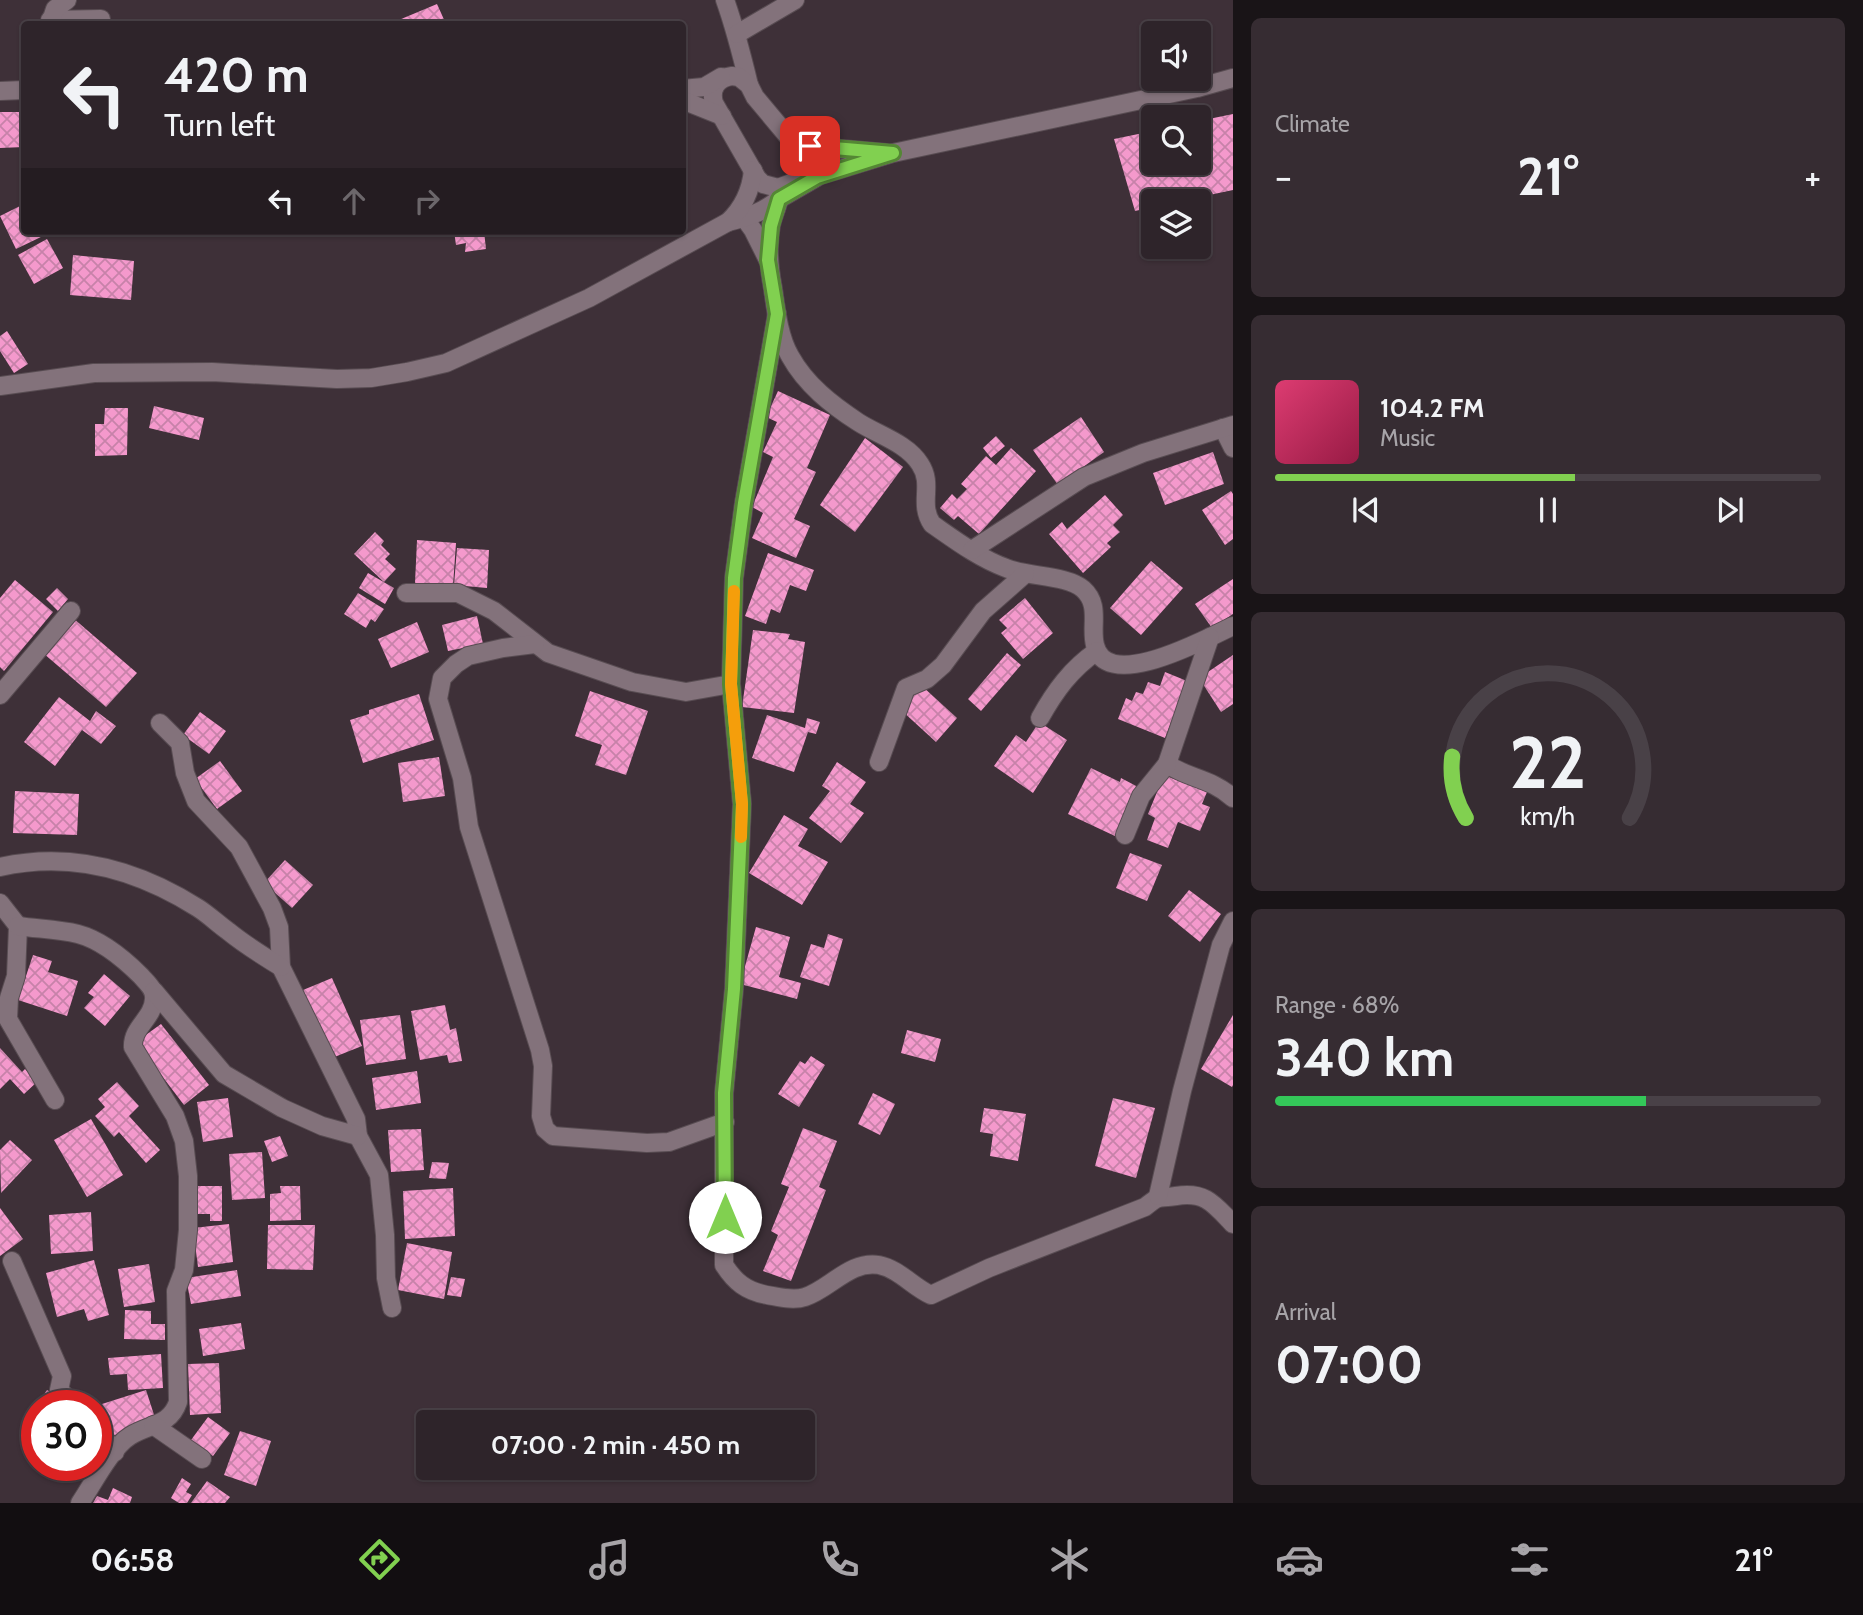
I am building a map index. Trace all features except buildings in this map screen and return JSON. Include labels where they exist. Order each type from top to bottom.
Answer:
[{"type":"street","points":[[50,21],[54,9],[67,0]]},
{"type":"street","points":[[725,0],[752,91]]},
{"type":"street","points":[[795,0],[738,41],[712,97],[757,178],[770,187],[787,187],[893,153],[1233,78]]},
{"type":"street","points":[[67,21],[101,19]]},
{"type":"street","points":[[686,89],[704,87],[720,79],[738,77],[793,142],[803,160],[803,169],[779,199],[771,226],[768,260],[777,314],[788,354],[804,377],[831,404],[866,428],[905,448],[920,463],[928,482],[924,504],[926,516],[932,524],[990,562],[1025,574],[1066,580],[1084,589],[1095,612],[1094,643],[1097,651],[1114,666],[1128,666],[1186,648],[1233,626]]},
{"type":"street","points":[[0,91],[21,90]]},
{"type":"street","points":[[686,101],[720,114]]},
{"type":"street","points":[[793,142],[893,153]]},
{"type":"street","points":[[737,216],[752,184],[753,170]]},
{"type":"street","points":[[0,386],[94,373],[212,372],[337,379],[371,378],[446,363],[589,299],[737,216],[765,210],[817,177]]},
{"type":"street","points":[[737,216],[753,230],[768,260]]},
{"type":"street","points":[[777,314],[744,503],[734,578],[731,684],[742,804],[734,989],[726,1066],[724,1265],[744,1288],[768,1295],[795,1299],[806,1297],[858,1267],[879,1265],[901,1275],[931,1296],[1000,1263],[1145,1207],[1158,1196],[1199,1195],[1209,1200],[1233,1224]]},
{"type":"street","points":[[972,550],[1084,477],[1143,453],[1228,427],[1233,448]]},
{"type":"street","points":[[879,762],[906,688],[927,679],[943,665],[983,611],[1025,574]]},
{"type":"street","points":[[406,593],[458,593],[494,611],[548,653],[632,682],[686,692],[731,684]]},
{"type":"street","points":[[0,695],[71,611]]},
{"type":"street","points":[[1125,835],[1141,796],[1167,764],[1210,637]]},
{"type":"street","points":[[535,644],[468,656],[442,678],[438,699],[462,778],[469,827],[540,1050],[543,1066],[541,1116],[545,1129],[553,1136],[647,1143],[669,1142],[726,1122]]},
{"type":"street","points":[[1040,718],[1055,692],[1078,664],[1097,651]]},
{"type":"street","points":[[159,723],[180,743],[185,773],[197,801],[239,847],[272,908],[281,935],[281,967],[356,1119],[358,1136],[379,1175],[386,1279],[392,1308]]},
{"type":"street","points":[[1167,764],[1213,783],[1233,798]]},
{"type":"street","points":[[0,867],[40,861],[71,861],[100,865],[146,879],[201,910],[256,952],[281,967]]},
{"type":"street","points":[[0,904],[18,926],[16,976],[9,998],[8,1019],[55,1100]]},
{"type":"street","points":[[1158,1196],[1182,1091],[1222,945],[1233,921]]},
{"type":"street","points":[[18,926],[70,932],[96,941],[131,966],[224,1074],[282,1108],[323,1126],[358,1136]]},
{"type":"street","points":[[80,1503],[126,1439],[163,1422],[174,1413],[178,1402],[176,1291],[184,1270],[188,1203],[184,1141],[176,1115],[134,1048],[133,1039],[136,1030],[148,1017],[154,1001],[154,991]]},
{"type":"street","points":[[1209,1200],[1233,1199]]},
{"type":"street","points":[[12,1261],[62,1376],[59,1390]]},
{"type":"street","points":[[153,1425],[202,1459]]},
{"type":"street","points":[[112,1447],[116,1452]]},
{"type":"slow traffic","points":[[734,591],[731,684],[742,804],[741,837]]},
{"type":"route","points":[[725,1217],[724,1093],[734,989],[742,804],[731,684],[734,578],[744,503],[777,314],[768,260],[771,226],[779,199],[817,177],[893,153],[810,146]]}]
